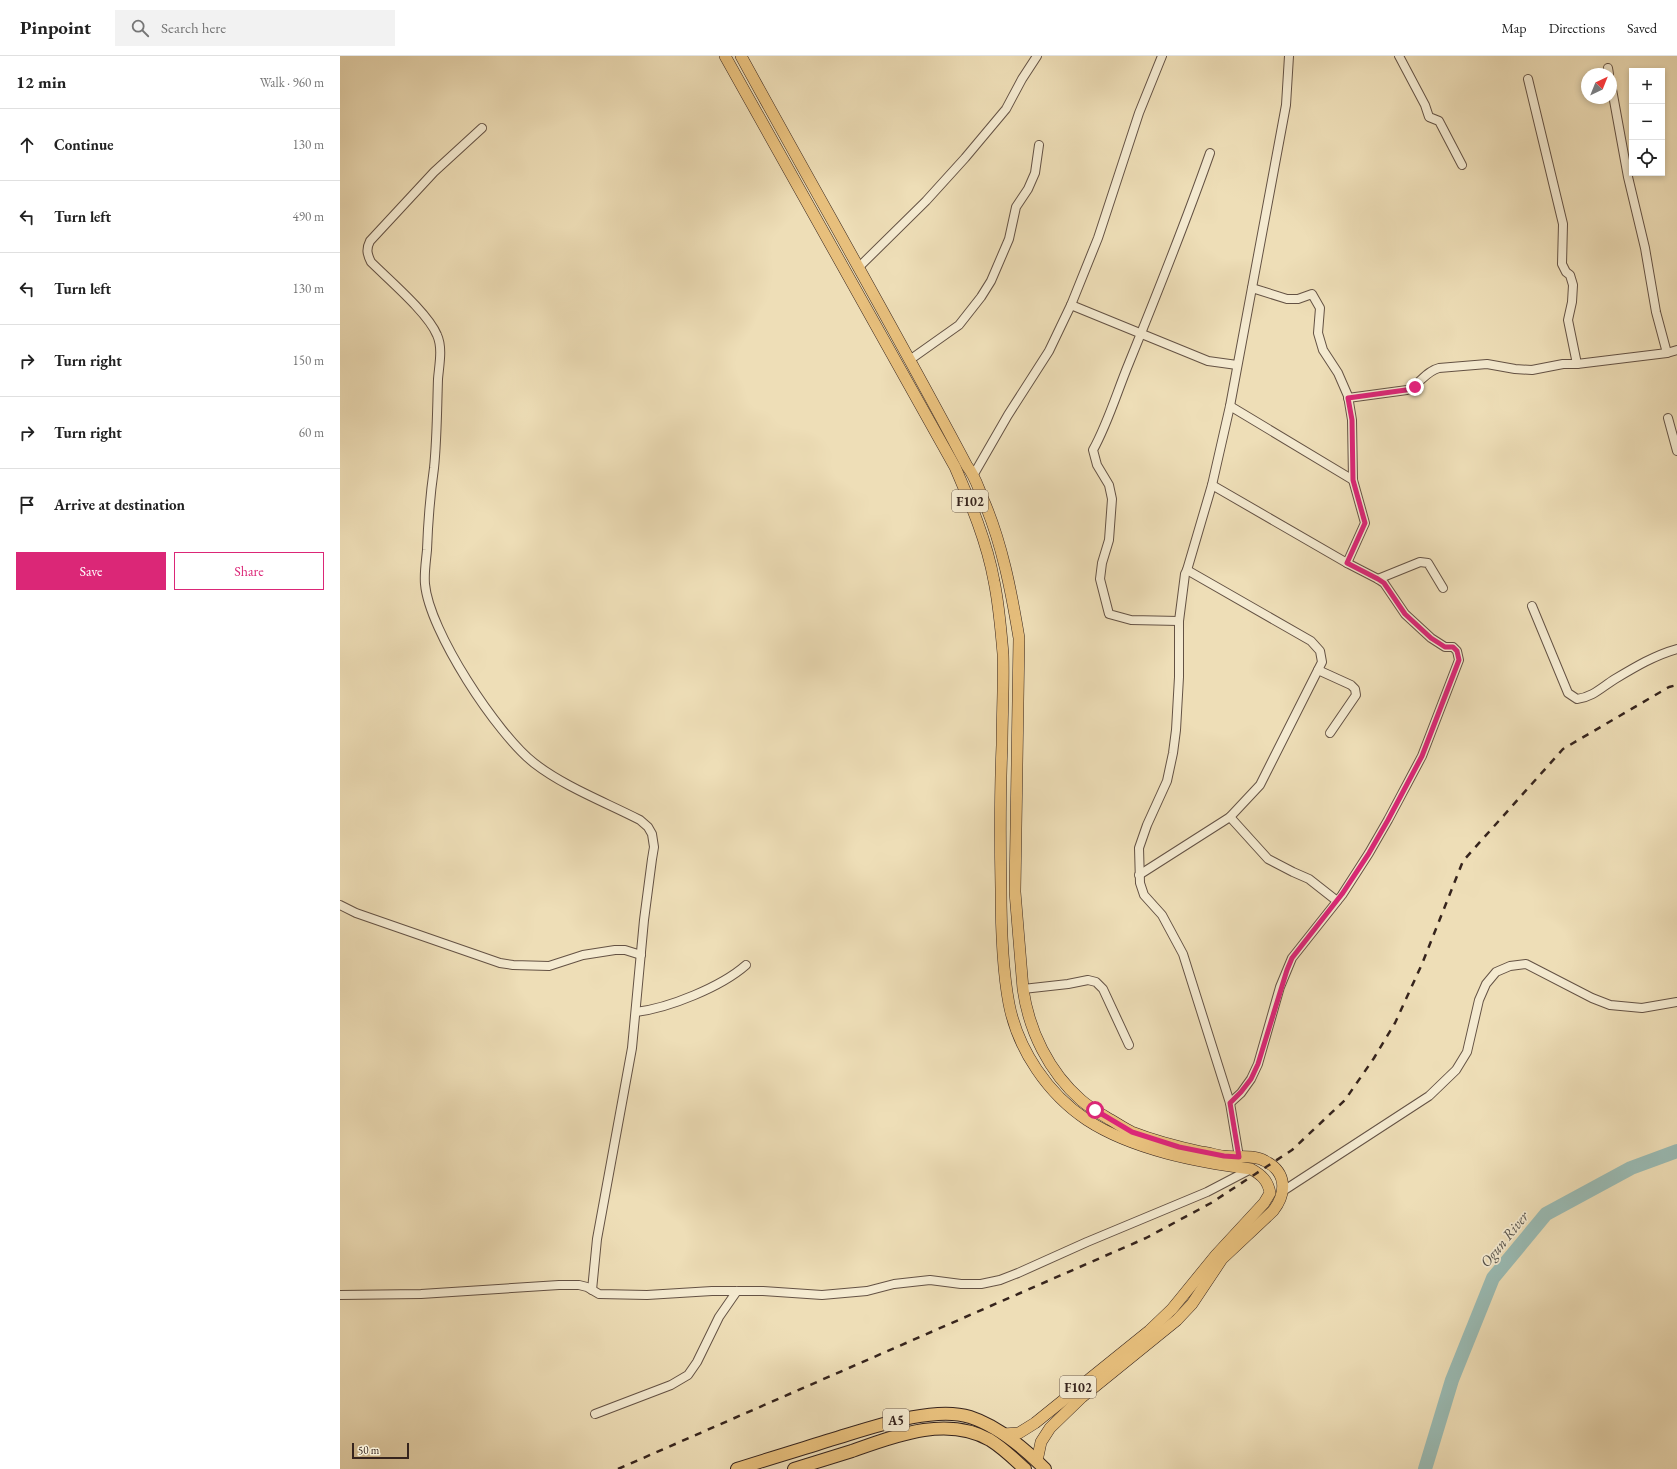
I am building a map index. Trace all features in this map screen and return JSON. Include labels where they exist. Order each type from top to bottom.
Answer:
[{"type":"highway","name":"A5","points":[[737,1469],[900,1420],[934,1415],[954,1414],[970,1417],[1003,1434],[1041,1465]]},
{"type":"highway","name":"A5","points":[[794,1469],[895,1436],[930,1429],[945,1428],[970,1432],[989,1439],[1020,1467]]},
{"type":"highway","points":[[840,1437],[846,1453]]},
{"type":"main road","name":"F102","points":[[725,56],[956,467],[973,509],[985,547],[994,580],[1003,656],[1000,784],[1001,933],[1009,1005],[1023,1044],[1037,1070],[1066,1103],[1089,1121],[1122,1138],[1176,1155],[1252,1169],[1262,1176],[1268,1185],[1270,1193],[1268,1198],[1216,1255],[1172,1309],[1148,1331],[1035,1422],[1019,1432],[1003,1434]]},
{"type":"main road","name":"F102","points":[[741,56],[910,359],[967,466],[974,474],[990,515],[1012,596],[1019,638],[1015,892],[1025,1003],[1039,1046],[1049,1062],[1074,1094],[1095,1110],[1132,1132],[1179,1147],[1224,1156],[1264,1160],[1270,1164],[1282,1177],[1283,1190]]},
{"type":"main road","points":[[1009,1005],[1025,1003]]},
{"type":"main road","points":[[1041,1465],[1041,1442],[1050,1428],[1082,1397],[1177,1320],[1192,1304],[1222,1259],[1278,1205],[1283,1190]]},
{"type":"street","points":[[858,268],[926,201],[965,158],[1006,109],[1022,79],[1037,56]]},
{"type":"street","points":[[974,474],[1004,421],[1049,351],[1071,305],[1098,238],[1139,113],[1162,56]]},
{"type":"street","points":[[1239,1157],[1230,1103],[1183,954],[1162,915],[1144,895],[1139,875],[1139,848],[1147,825],[1167,781],[1173,753],[1179,677],[1179,621],[1185,574],[1188,570],[1212,485],[1230,406],[1286,105],[1289,56]]},
{"type":"street","points":[[1400,56],[1425,105],[1429,117],[1439,122],[1462,165]]},
{"type":"street","points":[[1528,79],[1563,224],[1562,264],[1566,272],[1570,275],[1573,284],[1572,302],[1568,320],[1576,364]]},
{"type":"street","points":[[1615,104],[1628,177],[1645,248],[1656,312],[1667,353]]},
{"type":"street","points":[[482,128],[434,172],[370,241],[367,248],[367,255],[371,262],[418,309],[432,326],[438,336],[440,344],[436,446],[429,505],[425,584],[428,599],[439,630],[451,654],[497,722],[516,747],[544,770],[581,791],[640,820],[648,827],[652,834],[654,847],[641,955],[636,1012],[627,1075],[597,1239],[592,1290]]},
{"type":"street","points":[[910,359],[959,325],[991,281],[1009,239],[1016,207],[1028,189],[1035,173],[1039,145]]},
{"type":"street","points":[[1179,621],[1131,620],[1109,614],[1100,579],[1102,563],[1109,540],[1112,499],[1109,485],[1097,465],[1093,450],[1102,433],[1186,221],[1210,153]]},
{"type":"street","points":[[1252,288],[1298,300],[1312,294],[1320,308],[1318,333],[1323,350],[1338,373],[1348,398],[1352,420],[1353,480],[1365,523],[1347,563]]},
{"type":"street","points":[[1071,305],[1208,361],[1237,365]]},
{"type":"street","points":[[1348,398],[1406,390],[1415,387],[1433,370],[1439,368],[1487,364],[1515,369],[1532,370],[1563,364],[1576,364],[1667,353],[1677,350]]},
{"type":"street","points":[[1230,406],[1353,480]]},
{"type":"street","points":[[1668,418],[1677,451]]},
{"type":"street","points":[[1212,485],[1384,583],[1405,614],[1431,638],[1445,647],[1453,647],[1457,651],[1459,660],[1422,756],[1369,853],[1337,901],[1292,958],[1280,987],[1258,1064],[1251,1079],[1230,1103]]},
{"type":"street","points":[[1378,579],[1420,562],[1424,562],[1428,563],[1443,588]]},
{"type":"street","points":[[1139,875],[1230,817],[1260,785],[1322,662],[1320,651],[1310,641],[1188,570]]},
{"type":"street","points":[[1532,606],[1568,693],[1577,699],[1592,696],[1636,666],[1664,652],[1677,649]]},
{"type":"street","points":[[1318,670],[1351,684],[1355,689],[1356,695],[1330,733]]},
{"type":"street","points":[[1230,817],[1268,859],[1309,879],[1337,901]]},
{"type":"street","points":[[340,905],[356,913],[500,963],[513,965],[549,966],[583,955],[615,950],[625,950],[641,955]]},
{"type":"street","points":[[1283,1190],[1429,1096],[1456,1070],[1467,1052],[1479,1000],[1486,984],[1496,972],[1510,966],[1526,964],[1592,998],[1610,1005],[1642,1008],[1677,1002]]},
{"type":"street","points":[[636,1012],[654,1010],[695,995],[746,965]]},
{"type":"street","points":[[1023,989],[1068,984],[1088,980],[1096,982],[1102,989],[1129,1045]]},
{"type":"street","points":[[340,1295],[421,1294],[579,1285],[599,1294],[647,1295],[737,1291],[786,1291],[822,1295],[867,1291],[894,1284],[930,1280],[961,1284],[981,1284],[1000,1280],[1207,1192],[1252,1169]]},
{"type":"street","points":[[595,1414],[671,1385],[688,1375],[698,1362],[719,1317],[737,1291]]},
{"type":"waterway","name":"Ogun River","points":[[1425,1469],[1452,1380],[1493,1278],[1546,1214],[1631,1168],[1677,1151]]},
{"type":"railway","points":[[618,1469],[1146,1238],[1211,1203],[1292,1150],[1345,1100],[1374,1058],[1395,1023],[1422,964],[1463,861],[1563,749],[1669,687],[1677,685]]},
{"type":"route","points":[[1095,1110],[1132,1132],[1179,1147],[1224,1156],[1239,1157],[1234,1135],[1230,1103],[1251,1079],[1258,1064],[1280,987],[1292,958],[1342,894],[1369,853],[1422,756],[1459,660],[1459,655],[1453,647],[1445,647],[1431,638],[1405,614],[1384,583],[1347,563],[1365,523],[1352,473],[1352,420],[1348,398],[1406,390],[1415,387]]}]
